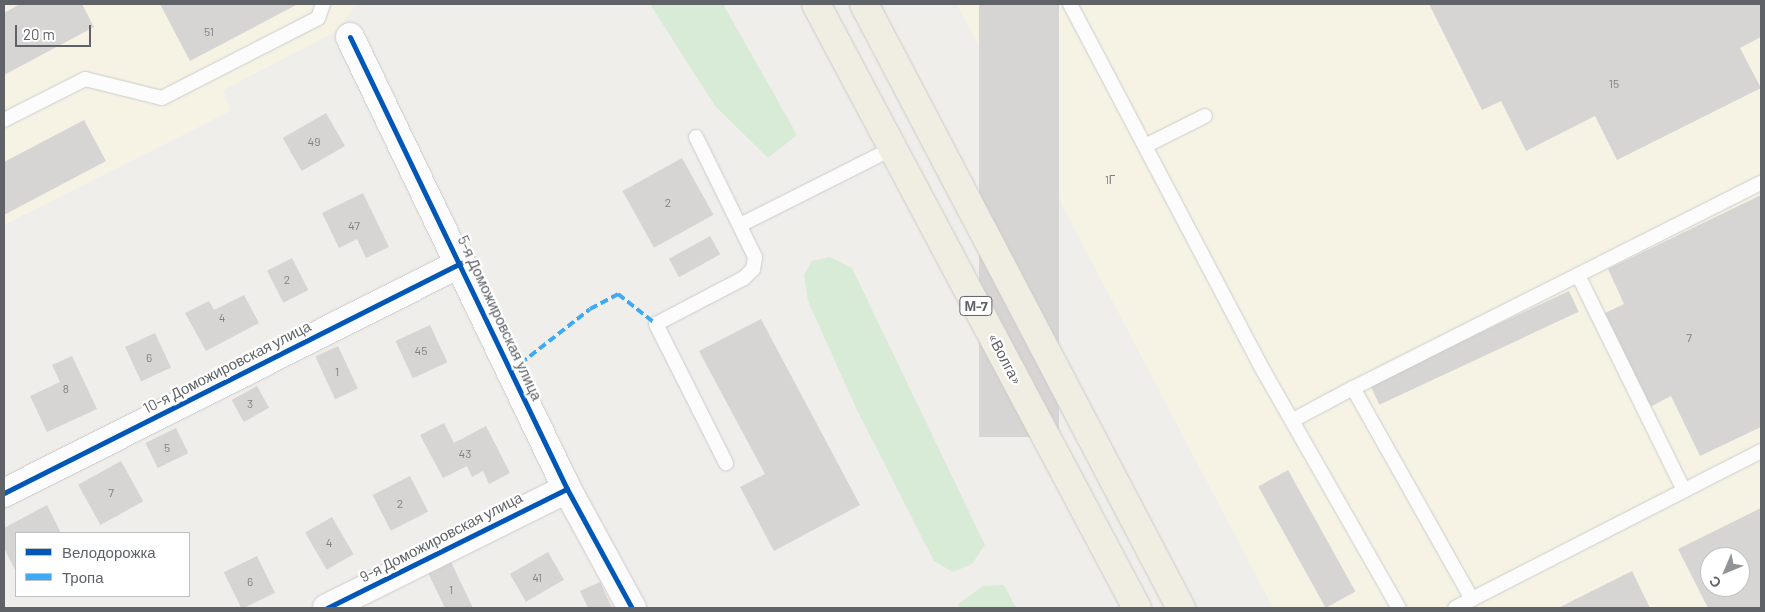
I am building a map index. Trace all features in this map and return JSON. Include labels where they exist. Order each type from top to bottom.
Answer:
[{"type":"highway","name":"«Волга»","points":[[816,4],[891,149],[1137,608]]},
{"type":"highway","name":"М-7","points":[[864,4],[1181,608]]},
{"type":"street","name":"5-я Доможировская улица","points":[[350,37],[461,262],[567,488],[632,608]]},
{"type":"street","name":"10-я Доможировская улица","points":[[4,493],[461,262]]},
{"type":"street","name":"9-я Доможировская улица","points":[[327,608],[567,488]]},
{"type":"lane","points":[[4,120],[85,78],[162,98],[318,18],[323,4]]},
{"type":"lane","points":[[1070,4],[1259,363],[1399,608]]},
{"type":"lane","points":[[1145,146],[1205,116]]},
{"type":"lane","points":[[696,137],[755,257],[753,269],[744,278],[656,324],[726,463]]},
{"type":"lane","points":[[740,225],[891,149]]},
{"type":"lane","points":[[1293,420],[1761,183]]},
{"type":"lane","points":[[1578,275],[1684,490]]},
{"type":"lane","points":[[1353,388],[1472,599]]},
{"type":"lane","points":[[1455,608],[1761,451]]},
{"type":"shaded area","points":[[4,4],[357,4],[335,32],[223,90],[230,111],[4,225]]},
{"type":"shaded area","points":[[957,4],[1761,4],[1761,608],[1273,608]]},
{"type":"green space","points":[[650,4],[723,4],[797,135],[768,158],[715,106]]},
{"type":"green space","points":[[830,257],[852,268],[985,545],[972,564],[953,572],[934,561],[857,410],[808,301],[804,275],[812,261]]},
{"type":"green space","points":[[1004,585],[1016,608],[960,608],[958,604],[983,586]]},
{"type":"building","points":[[20,4],[82,4],[94,27],[4,75],[4,13]]},
{"type":"building","points":[[160,4],[298,4],[190,61]]},
{"type":"building","points":[[979,4],[1059,4],[1059,437],[979,437]]},
{"type":"building","points":[[1429,4],[1761,4],[1761,37],[1740,48],[1761,88],[1617,160],[1595,116],[1526,151],[1501,101],[1482,110]]},
{"type":"building","points":[[326,113],[345,146],[302,171],[283,138]]},
{"type":"building","points":[[84,120],[106,161],[4,215],[4,162]]},
{"type":"building","points":[[682,158],[714,215],[654,248],[623,191]]},
{"type":"building","points":[[363,193],[389,247],[366,258],[357,239],[339,248],[322,213]]},
{"type":"building","points":[[1761,195],[1761,427],[1700,456],[1671,396],[1650,407],[1605,313],[1624,304],[1608,269]]},
{"type":"building","points":[[710,236],[720,254],[679,277],[669,259]]},
{"type":"building","points":[[292,258],[308,290],[283,303],[267,271]]},
{"type":"building","points":[[1569,291],[1579,312],[1379,405],[1370,384]]},
{"type":"building","points":[[244,295],[259,323],[206,351],[185,313],[209,301],[214,310]]},
{"type":"building","points":[[761,319],[860,505],[774,551],[740,487],[765,474],[699,351]]},
{"type":"building","points":[[430,325],[447,362],[413,378],[396,341]]},
{"type":"building","points":[[155,333],[171,367],[141,381],[125,347]]},
{"type":"building","points":[[338,346],[358,389],[335,399],[315,357]]},
{"type":"building","points":[[72,356],[97,409],[47,432],[30,396],[60,382],[52,365]]},
{"type":"building","points":[[257,386],[269,408],[244,422],[232,400]]},
{"type":"building","points":[[444,423],[454,443],[486,426],[510,473],[489,484],[483,471],[472,477],[467,466],[443,478],[420,435]]},
{"type":"building","points":[[176,428],[188,453],[158,468],[145,443]]},
{"type":"building","points":[[121,461],[143,501],[100,525],[78,485]]},
{"type":"building","points":[[1288,470],[1355,592],[1326,608],[1258,486]]},
{"type":"building","points":[[410,476],[428,512],[391,531],[373,495]]},
{"type":"building","points":[[47,505],[60,532],[15,532],[15,570],[4,548],[4,528]]},
{"type":"building","points":[[1761,508],[1761,608],[1708,608],[1702,597],[1750,597],[1750,547],[1700,547],[1700,592],[1678,549]]},
{"type":"building","points":[[332,517],[354,554],[327,570],[305,532]]},
{"type":"building","points":[[548,552],[564,580],[526,602],[510,574]]},
{"type":"building","points":[[257,556],[275,593],[241,608],[224,572]]},
{"type":"building","points":[[451,562],[473,608],[445,608],[428,573]]},
{"type":"building","points":[[1632,571],[1650,608],[1558,608]]},
{"type":"building","points":[[600,582],[612,608],[588,608],[580,591]]},
{"type":"marked path","points":[[511,371],[590,309],[618,294],[656,324]]},
{"type":"cycle path","points":[[350,37],[567,489],[632,608]]},
{"type":"cycle path","points":[[4,493],[461,263]]},
{"type":"cycle path","points":[[327,608],[567,489]]}]
